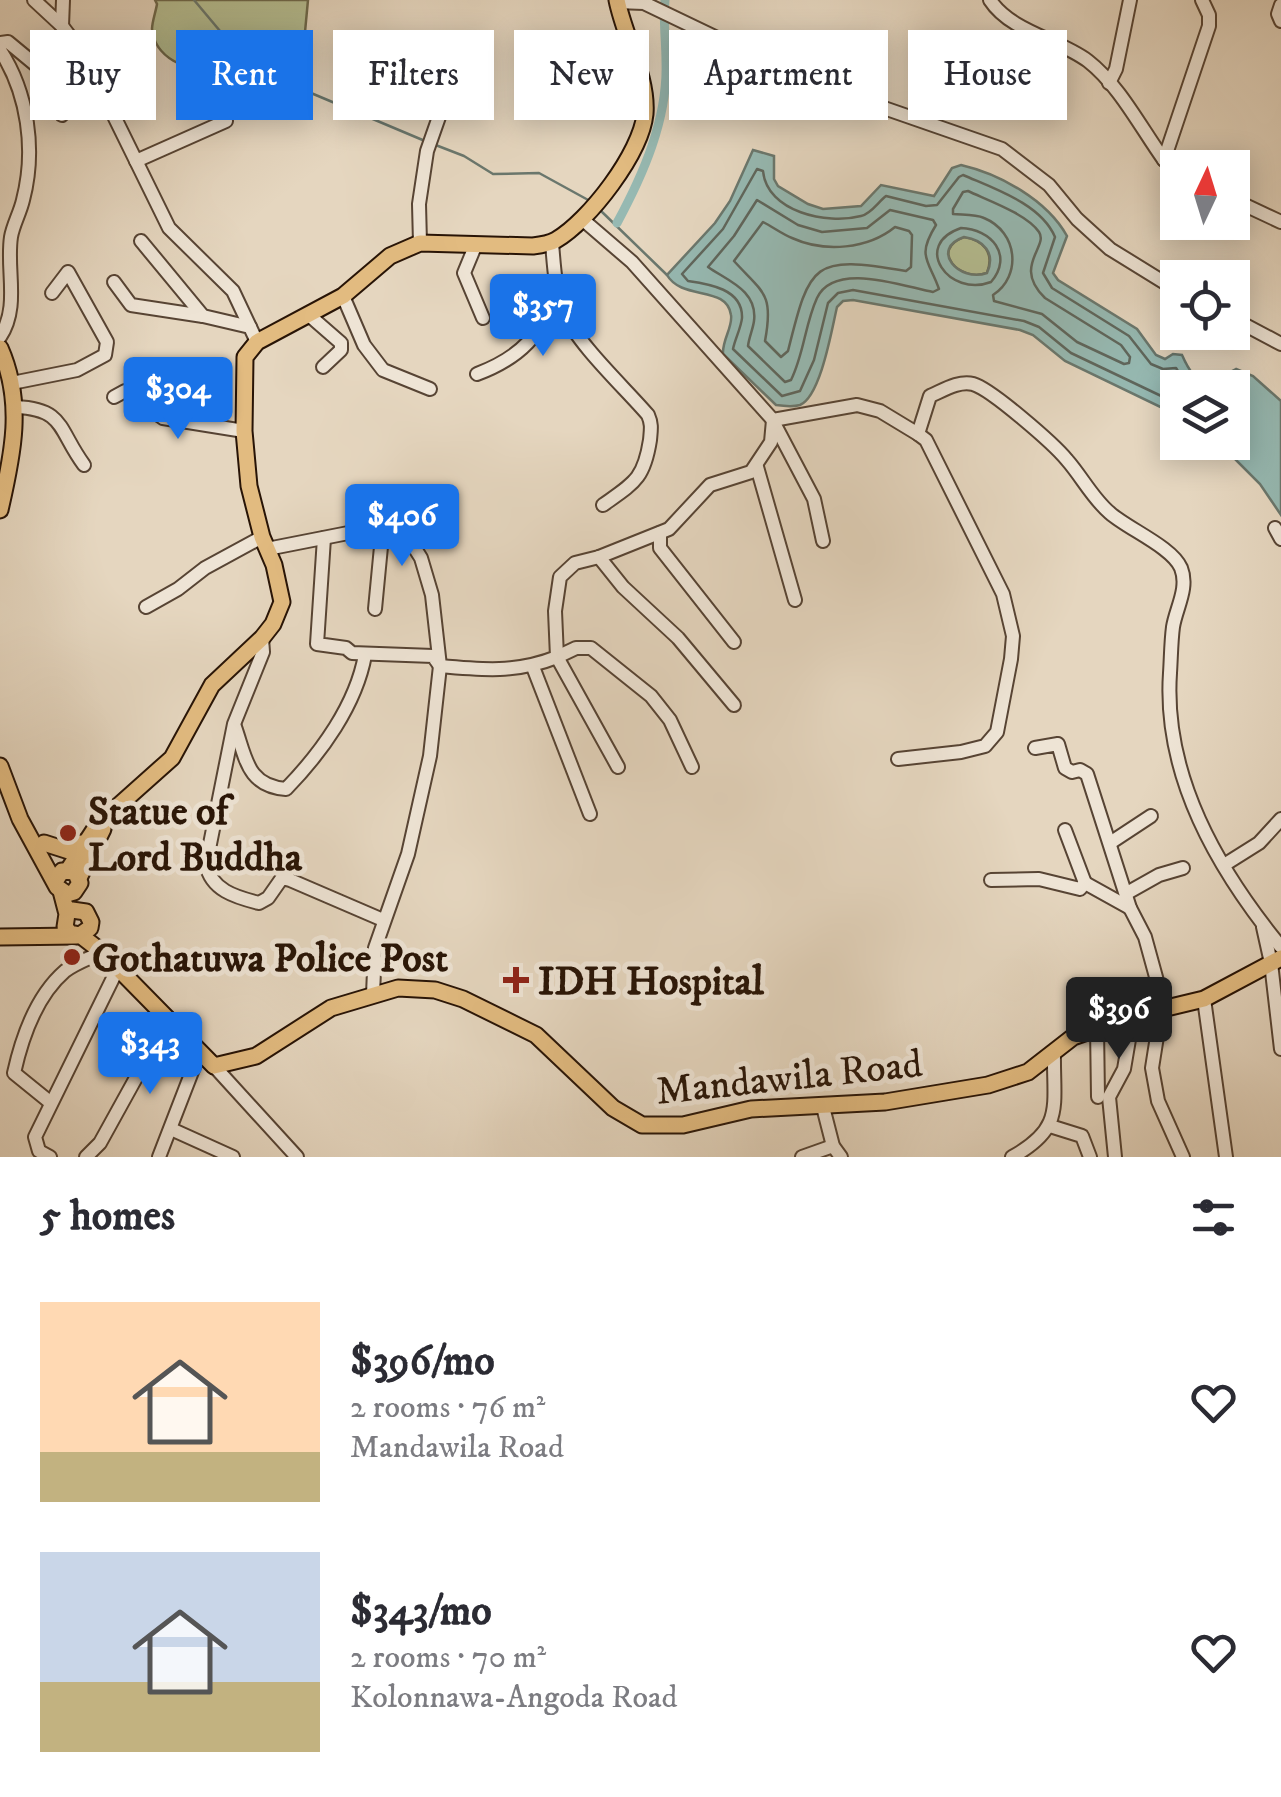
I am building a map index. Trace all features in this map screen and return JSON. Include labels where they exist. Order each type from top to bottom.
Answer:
[{"type":"main road","points":[[214,1066],[102,952],[65,927],[67,880],[98,824],[172,758],[212,685],[262,638],[282,602],[249,486],[243,365],[253,334],[310,316],[343,296],[390,256],[420,243],[552,243],[591,209],[638,141],[645,114],[639,75],[617,1]]},
{"type":"main road","points":[[0,348],[16,407],[0,510]]},
{"type":"main road","points":[[0,766],[20,820],[67,880]]},
{"type":"main road","points":[[15,804],[67,880],[102,952]]},
{"type":"main road","points":[[67,880],[109,816]]},
{"type":"main road","points":[[44,843],[69,851],[86,842]]},
{"type":"main road","points":[[0,937],[78,936],[90,928],[88,917],[80,909],[37,936]]},
{"type":"main road","name":"Mandawila Road","points":[[214,1066],[256,1056],[331,1008],[398,988],[435,990],[515,1022],[548,1045],[613,1108],[642,1125],[683,1124],[751,1109],[885,1102],[988,1085],[1028,1072],[1074,1037],[1097,1027],[1204,999],[1276,960]]},
{"type":"street","points":[[34,0],[62,26],[84,55],[169,228],[233,291],[253,334]]},
{"type":"street","points":[[62,26],[63,0]]},
{"type":"street","points":[[990,0],[1018,24],[1081,56],[1109,83],[1160,154]]},
{"type":"street","points":[[1109,83],[1116,69],[1130,0]]},
{"type":"street","points":[[1167,150],[1209,26],[1209,14],[1202,0]]},
{"type":"street","points":[[617,1],[644,3],[744,51],[818,70],[829,86],[1002,150],[1049,185],[1077,219],[1110,249],[1160,280]]},
{"type":"street","points":[[1281,4],[1281,21]]},
{"type":"street","points":[[0,337],[10,315],[11,238],[24,198],[30,138],[14,72],[0,47],[8,42],[30,60]]},
{"type":"street","points":[[420,243],[419,204],[426,151],[438,120]]},
{"type":"street","points":[[136,161],[226,121]]},
{"type":"street","points":[[1250,207],[1281,222]]},
{"type":"street","points":[[591,209],[632,262],[773,420],[814,499],[823,541]]},
{"type":"street","points":[[141,241],[203,316]]},
{"type":"street","points":[[552,243],[564,312],[652,424],[646,466],[632,485],[603,505]]},
{"type":"street","points":[[476,244],[464,273],[483,318]]},
{"type":"street","points":[[12,383],[78,370],[105,355],[108,342],[68,272],[52,293]]},
{"type":"street","points":[[114,282],[131,304],[203,316],[253,334]]},
{"type":"street","points":[[477,374],[504,364],[523,350],[548,317],[559,291]]},
{"type":"street","points":[[343,296],[364,345],[383,370],[430,389]]},
{"type":"street","points":[[310,316],[341,343],[341,350],[322,367]]},
{"type":"street","points":[[1250,328],[1281,344]]},
{"type":"street","points":[[918,434],[930,396],[958,385],[973,384],[1008,407],[1064,456],[1108,512],[1176,559],[1183,572],[1184,590],[1174,624],[1169,690],[1180,773],[1201,826],[1281,947]]},
{"type":"street","points":[[114,397],[125,391],[163,418],[244,431]]},
{"type":"street","points":[[773,420],[857,405],[880,411],[926,440],[1003,594],[1012,648],[997,732],[985,746],[898,759]]},
{"type":"street","points":[[16,407],[40,408],[58,420],[67,442],[84,465]]},
{"type":"street","points":[[618,767],[558,657],[556,611],[560,577],[575,562],[599,557],[669,529],[710,485],[751,472],[771,442],[773,420]]},
{"type":"street","points":[[758,466],[795,600]]},
{"type":"street","points":[[146,607],[204,568],[264,543],[324,538],[399,523],[421,558],[432,596],[440,666],[430,756],[408,854],[375,948],[373,994]]},
{"type":"street","points":[[375,609],[383,526]]},
{"type":"street","points":[[660,533],[660,548],[734,642]]},
{"type":"street","points":[[324,538],[318,644],[365,654],[433,656],[440,666]]},
{"type":"street","points":[[599,557],[623,587],[678,638],[734,705]]},
{"type":"street","points":[[262,638],[263,652],[234,724],[206,864],[208,876],[217,887],[258,902],[268,898],[282,878],[290,880],[383,920]]},
{"type":"street","points":[[440,666],[502,671],[533,667],[576,648],[590,648],[651,696],[670,720],[692,767]]},
{"type":"street","points":[[234,724],[253,776],[270,788],[286,789],[303,772],[338,722],[361,678],[365,654]]},
{"type":"street","points":[[533,667],[590,814]]},
{"type":"street","points":[[1034,748],[1058,744],[1065,768],[1087,774],[1130,908],[1145,936],[1159,988],[1161,1011],[1152,1068],[1158,1101],[1182,1157]]},
{"type":"street","points":[[1110,842],[1151,816]]},
{"type":"street","points":[[1224,865],[1259,843],[1281,819]]},
{"type":"street","points":[[1066,830],[1084,883],[1130,908]]},
{"type":"street","points":[[1126,893],[1159,874],[1183,868]]},
{"type":"street","points":[[991,880],[1039,878],[1080,889],[1084,883]]},
{"type":"street","points":[[1263,924],[1276,960],[1281,1049]]},
{"type":"street","points":[[50,1104],[14,1072],[22,1039],[42,999],[66,970],[102,952]]},
{"type":"street","points":[[50,1157],[39,1151],[35,1137],[118,970]]},
{"type":"street","points":[[1204,999],[1226,1157]]},
{"type":"street","points":[[1115,1157],[1108,1097],[1124,1070],[1133,1016]]},
{"type":"street","points":[[86,1157],[100,1143],[168,1018]]},
{"type":"street","points":[[1097,1027],[1098,1097]]},
{"type":"street","points":[[159,1157],[200,1050]]},
{"type":"street","points":[[1012,1157],[1034,1145],[1050,1126],[1054,1052]]},
{"type":"street","points":[[214,1066],[297,1157]]},
{"type":"street","points":[[802,1157],[837,1151],[823,1107]]},
{"type":"street","points":[[1050,1126],[1082,1136],[1090,1157]]},
{"type":"street","points":[[171,1130],[233,1157]]},
{"type":"green space","points":[[155,0],[308,0],[305,30],[176,30],[176,62],[156,42],[156,30],[152,29]]},
{"type":"green space","points":[[964,237],[986,248],[987,273],[967,273],[952,264],[949,250]]},
{"type":"water","points":[[753,150],[774,156],[774,179],[778,186],[823,209],[861,206],[881,185],[934,196],[952,168],[961,165],[1006,182],[1035,200],[1067,236],[1053,273],[1058,280],[1137,329],[1156,355],[1165,359],[1173,354],[1182,355],[1191,370],[1160,370],[1160,407],[1065,361],[1033,335],[1020,330],[853,300],[843,301],[837,307],[824,360],[807,399],[797,406],[776,405],[723,354],[731,320],[728,306],[713,296],[683,288],[667,275],[730,201]],"holes":[[[964,237],[982,244],[990,259],[987,273],[967,273],[952,263],[949,249],[954,242]]]},
{"type":"water","points":[[1250,375],[1281,401],[1281,515],[1260,484],[1236,460],[1250,460]]},
{"type":"waterway","points":[[194,0],[246,62],[279,83],[425,141]]},
{"type":"waterway","points":[[617,223],[644,166],[663,104],[665,0]]},
{"type":"waterway","points":[[433,144],[464,156],[493,174],[539,173],[590,201]]},
{"type":"waterway","points":[[600,210],[667,275]]},
{"type":"place","name":"Statue of Lord Buddha","points":[[68,833]]},
{"type":"place","name":"Gothatuwa Police Post","points":[[72,957]]},
{"type":"place","name":"IDH Hospital","points":[[516,980]]}]
